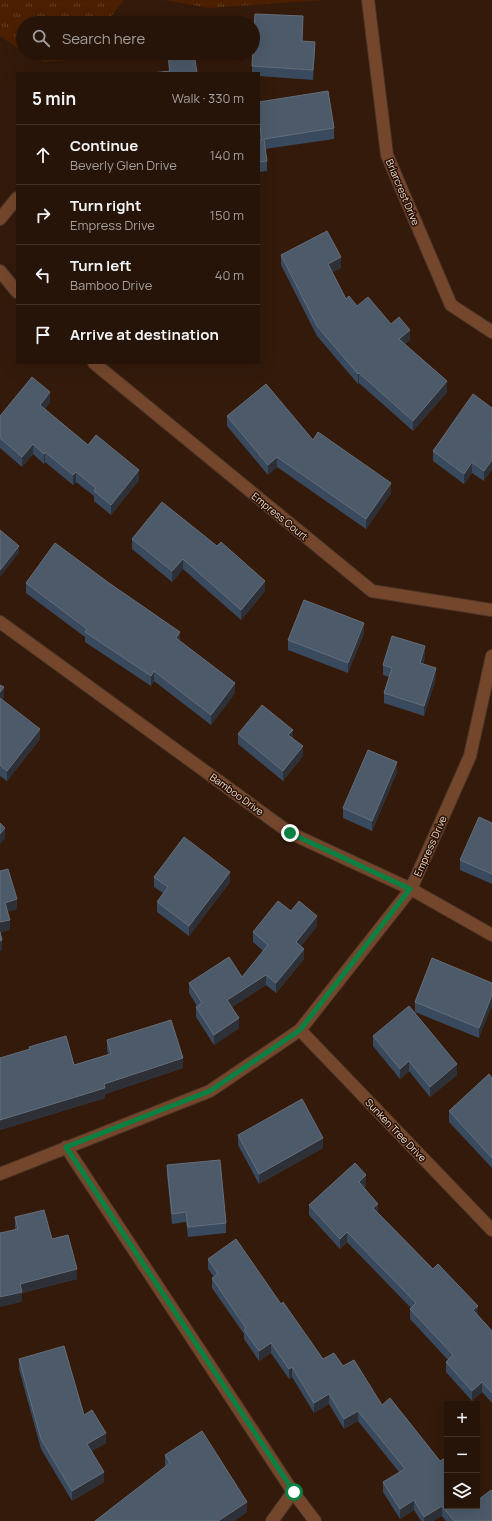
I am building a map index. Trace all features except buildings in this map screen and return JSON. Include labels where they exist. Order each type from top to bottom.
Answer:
[{"type":"street","name":"Briarcrest Drive","points":[[368,0],[387,155],[452,305],[492,332]]},
{"type":"street","points":[[0,219],[16,199]]},
{"type":"street","points":[[0,271],[16,291]]},
{"type":"street","name":"Empress Court","points":[[95,364],[372,591],[492,610]]},
{"type":"street","name":"Bamboo Drive","points":[[0,622],[290,833],[410,889],[492,935]]},
{"type":"street","name":"Empress Drive","points":[[0,1174],[210,1091],[300,1030],[410,889],[470,756],[492,656]]},
{"type":"street","name":"Sunken Tree Drive","points":[[300,1030],[492,1230]]},
{"type":"street","points":[[66,1147],[294,1492],[315,1521]]},
{"type":"street","points":[[272,1521],[294,1492]]},
{"type":"green space","points":[[0,0],[124,0],[111,16],[16,16],[16,47],[0,36]]},
{"type":"green space","points":[[165,0],[324,0],[209,8]]},
{"type":"green space","points":[[40,60],[66,60],[44,62]]},
{"type":"route","points":[[290,833],[410,889],[300,1030],[210,1091],[66,1147],[294,1492]]}]
